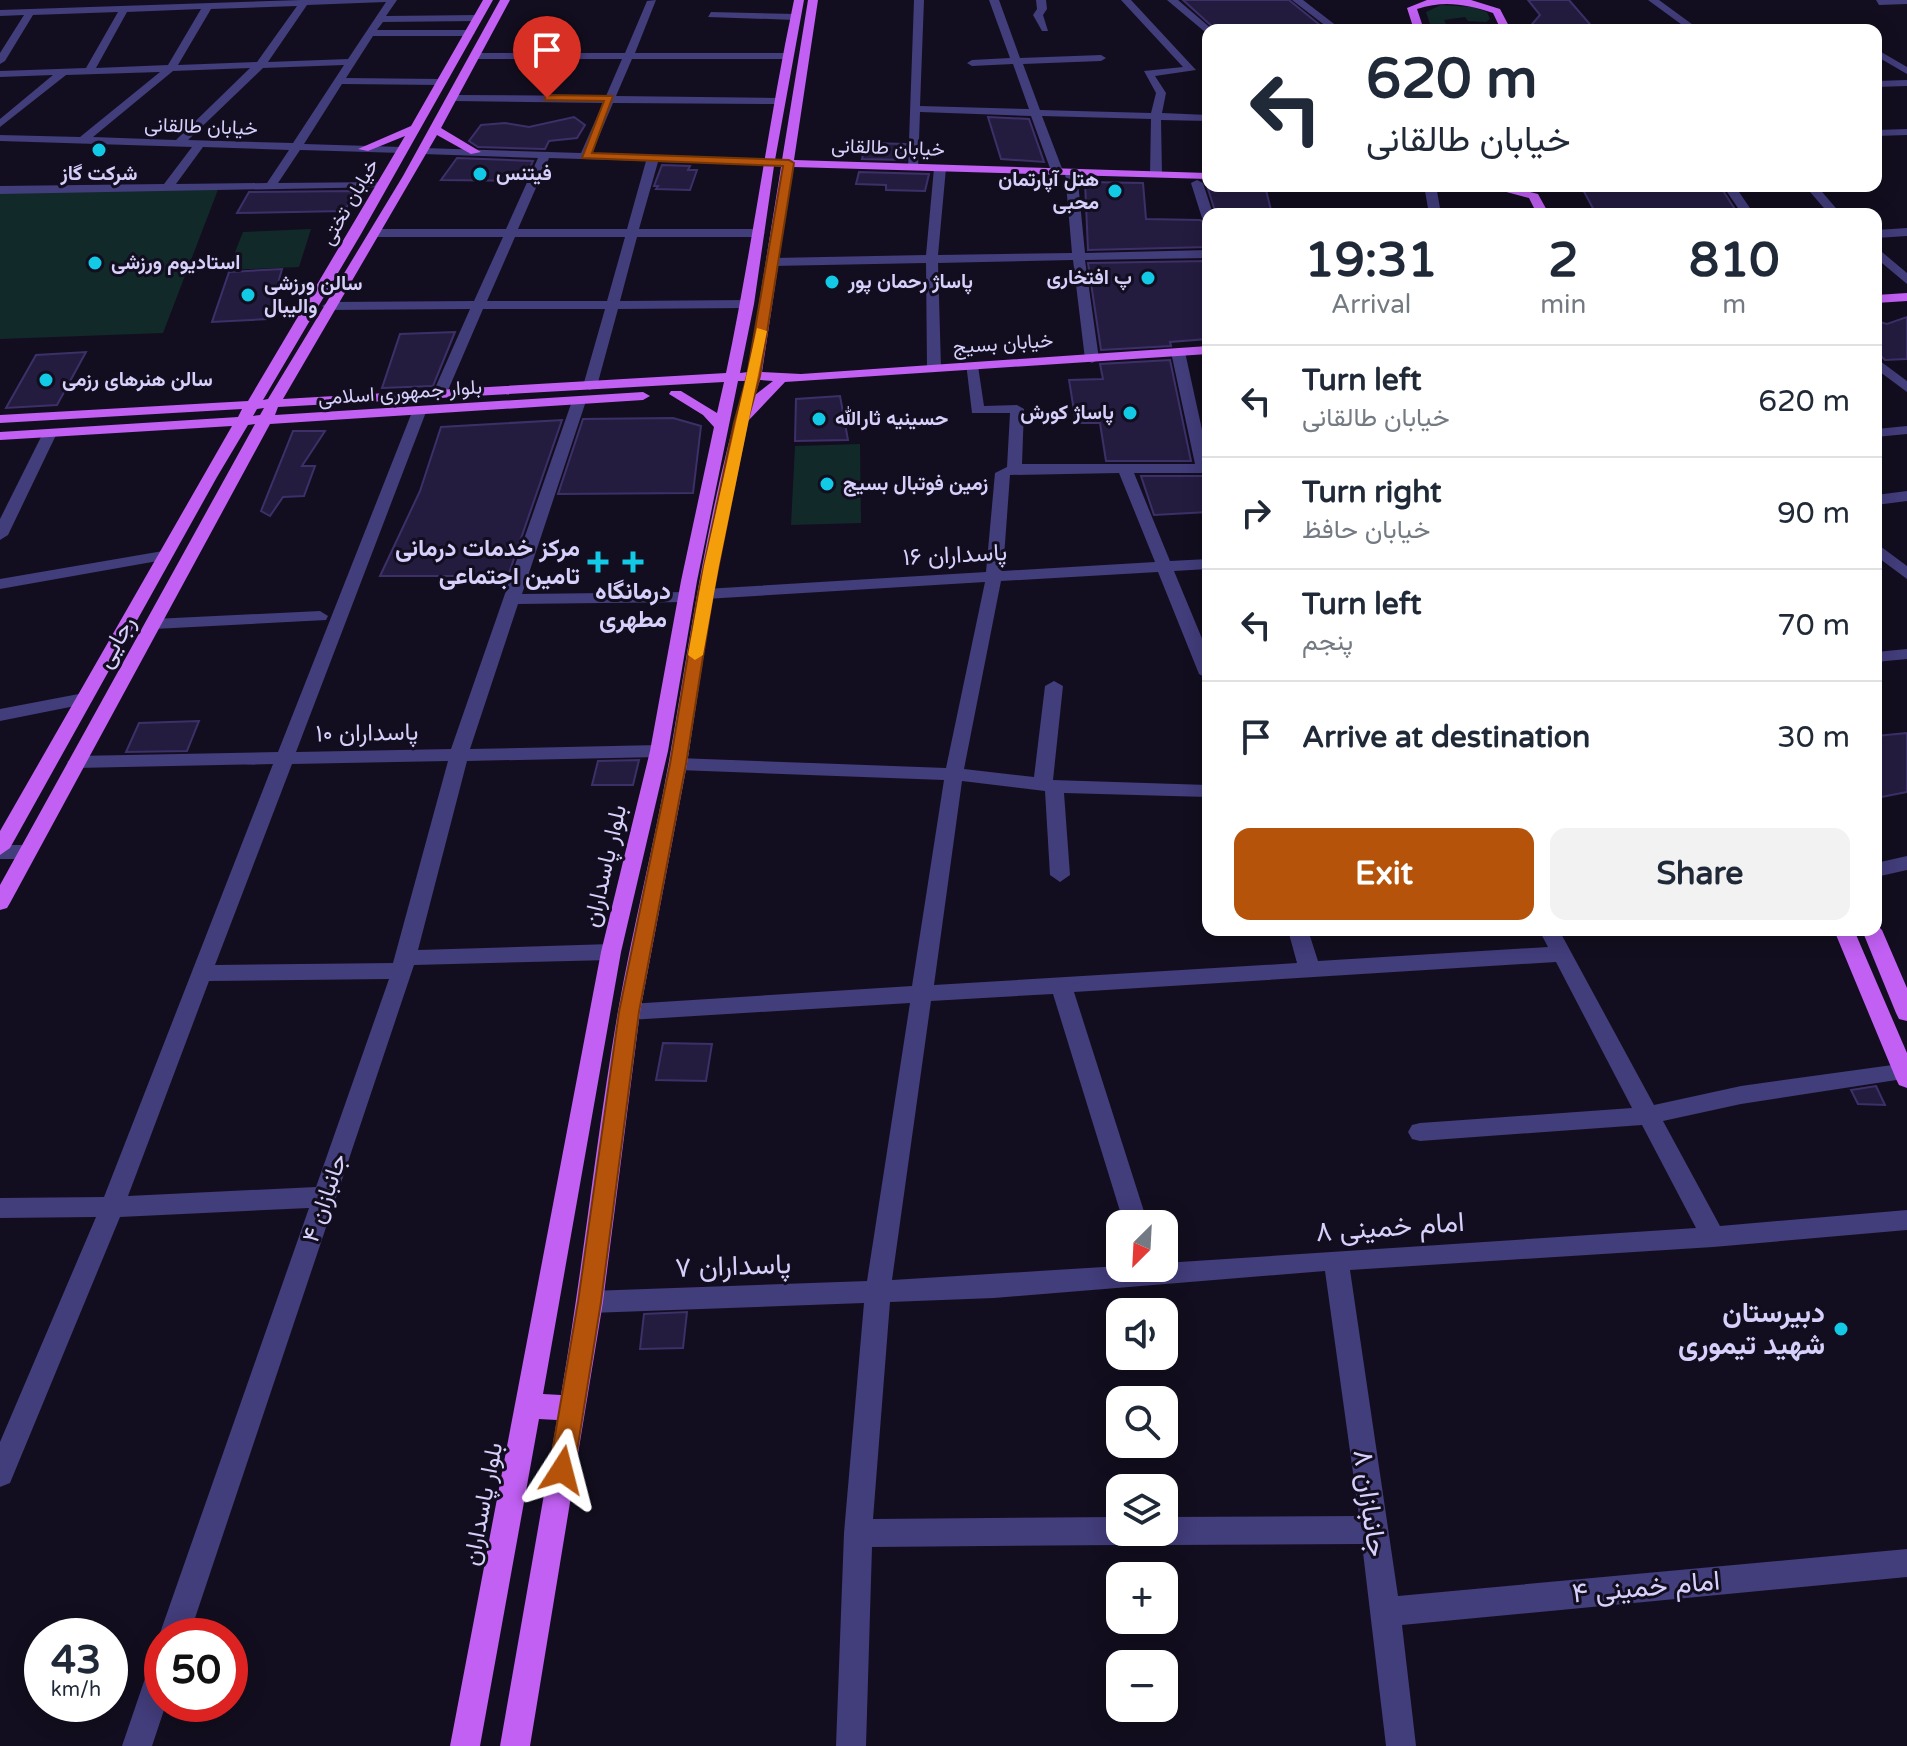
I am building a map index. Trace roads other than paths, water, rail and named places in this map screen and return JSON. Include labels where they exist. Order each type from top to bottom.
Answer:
[{"type":"main road","name":"خیابان تختی","points":[[242,422],[383,185],[488,0]]},
{"type":"main road","name":"خیابان تختی","points":[[273,404],[454,98],[505,0]]},
{"type":"main road","name":"بلوار پاسداران","points":[[741,383],[747,304],[778,101],[799,0]]},
{"type":"main road","name":"بلوار پاسداران","points":[[465,1746],[611,952],[696,596],[731,425],[773,262],[813,0]]},
{"type":"main road","points":[[1416,24],[1408,4],[1454,0],[1482,4],[1497,11],[1503,24]]},
{"type":"main road","points":[[784,74],[801,74]]},
{"type":"main road","points":[[364,149],[413,129]]},
{"type":"main road","points":[[434,129],[475,152]]},
{"type":"main road","points":[[364,149],[395,164]]},
{"type":"main road","points":[[402,150],[423,151]]},
{"type":"main road","name":"خیابان طالقانی","points":[[769,162],[1156,174],[1202,179]]},
{"type":"main road","points":[[1882,299],[1907,297]]},
{"type":"main road","points":[[1882,309],[1907,307]]},
{"type":"main road","name":"خیابان بسیج","points":[[801,378],[1202,350]]},
{"type":"main road","points":[[741,383],[801,378]]},
{"type":"main road","name":"بلوار جمهوری اسلامی","points":[[0,419],[590,386],[779,383],[801,378]]},
{"type":"main road","name":"بلوار جمهوری اسلامی","points":[[0,436],[579,401],[676,394],[741,383]]},
{"type":"main road","points":[[676,394],[731,425],[779,383]]},
{"type":"main road","points":[[283,384],[288,394],[304,402]]},
{"type":"main road","points":[[216,407],[245,398],[265,386]]},
{"type":"main road","name":"رجایی","points":[[0,903],[273,404]]},
{"type":"main road","points":[[251,449],[273,430],[298,419]]},
{"type":"main road","name":"رجایی","points":[[0,850],[163,556],[242,422]]},
{"type":"main road","points":[[169,427],[208,438],[224,451]]},
{"type":"main road","name":"بلوار پاسداران","points":[[515,1746],[590,1302],[629,1012],[678,764],[696,596]]},
{"type":"main road","points":[[1847,936],[1905,1074]]},
{"type":"main road","points":[[1875,936],[1907,1013]]},
{"type":"main road","points":[[528,1406],[572,1408]]},
{"type":"street","points":[[178,144],[261,64],[306,0]]},
{"type":"street","points":[[0,13],[27,8],[384,0]]},
{"type":"street","points":[[270,187],[392,0]]},
{"type":"street","points":[[646,0],[659,0]]},
{"type":"street","points":[[912,167],[919,0]]},
{"type":"street","points":[[994,0],[1064,172],[1081,257],[1083,301],[1092,359]]},
{"type":"street","points":[[1041,0],[1042,9],[1038,15],[1045,29]]},
{"type":"street","points":[[1126,0],[1191,70],[1148,73],[1161,93],[1156,115],[1156,174]]},
{"type":"street","points":[[1172,0],[1202,25]]},
{"type":"street","points":[[1297,0],[1329,24]]},
{"type":"street","points":[[1653,0],[1687,24]]},
{"type":"street","points":[[585,156],[652,1]]},
{"type":"street","points":[[1879,2],[1907,1]]},
{"type":"street","points":[[82,141],[172,67],[209,4]]},
{"type":"street","points":[[90,70],[134,5]]},
{"type":"street","points":[[0,61],[27,8]]},
{"type":"street","points":[[711,15],[795,17]]},
{"type":"street","points":[[380,19],[478,18]]},
{"type":"street","points":[[370,33],[470,33]]},
{"type":"street","points":[[476,56],[788,56]]},
{"type":"street","points":[[1882,56],[1907,71]]},
{"type":"street","points":[[972,63],[1101,58]]},
{"type":"street","points":[[0,74],[351,62]]},
{"type":"street","points":[[0,124],[64,71]]},
{"type":"street","points":[[339,81],[441,82]]},
{"type":"street","points":[[1882,84],[1907,83]]},
{"type":"street","points":[[454,98],[778,101]]},
{"type":"street","points":[[914,109],[1202,118]]},
{"type":"street","points":[[1882,133],[1907,132]]},
{"type":"street","name":"خیابان طالقانی","points":[[1,140],[402,150]]},
{"type":"street","points":[[167,188],[199,145]]},
{"type":"street","name":"خیابان طالقانی","points":[[423,151],[769,162]]},
{"type":"street","points":[[439,395],[545,154]]},
{"type":"street","points":[[590,386],[653,158]]},
{"type":"street","points":[[934,368],[933,257],[935,192],[940,168]]},
{"type":"street","points":[[0,190],[383,185]]},
{"type":"street","points":[[1816,192],[1830,208]]},
{"type":"street","points":[[1882,234],[1907,232]]},
{"type":"street","points":[[376,233],[759,233]]},
{"type":"street","points":[[773,262],[1202,254]]},
{"type":"street","points":[[1882,256],[1906,278]]},
{"type":"street","points":[[1882,276],[1906,278]]},
{"type":"street","points":[[329,306],[747,304]]},
{"type":"street","points":[[1178,352],[1202,451]]},
{"type":"street","points":[[971,366],[977,410],[1017,409],[1014,469]]},
{"type":"street","points":[[1882,367],[1907,388]]},
{"type":"street","name":"جانبازان ۴","points":[[180,1618],[404,964],[459,754],[579,401]]},
{"type":"street","points":[[0,1474],[112,1207],[419,412]]},
{"type":"street","points":[[1882,432],[1907,430]]},
{"type":"street","points":[[0,535],[50,433]]},
{"type":"street","points":[[851,1746],[858,1533],[878,1291],[954,774],[994,577],[1003,473],[1014,469],[1202,468]]},
{"type":"street","points":[[1125,469],[1202,658]]},
{"type":"street","points":[[1882,499],[1907,496]]},
{"type":"street","points":[[1882,553],[1907,574]]},
{"type":"street","points":[[0,584],[163,556]]},
{"type":"street","name":"پاسداران ۱۶","points":[[512,599],[696,596],[1202,565]]},
{"type":"street","points":[[154,624],[320,616]]},
{"type":"street","points":[[1882,656],[1907,654]]},
{"type":"street","points":[[1054,686],[1048,785],[1060,875]]},
{"type":"street","points":[[0,715],[84,699]]},
{"type":"street","name":"پاسداران ۱۰","points":[[76,762],[659,751]]},
{"type":"street","points":[[678,764],[954,774],[1048,785],[1202,791]]},
{"type":"street","points":[[0,850],[27,852]]},
{"type":"street","points":[[1882,869],[1907,863]]},
{"type":"street","points":[[1300,936],[1310,969]]},
{"type":"street","points":[[1552,936],[1713,1237]]},
{"type":"street","points":[[201,973],[611,952]]},
{"type":"street","points":[[629,1012],[1562,954]]},
{"type":"street","points":[[1061,985],[1132,1210]]},
{"type":"street","points":[[1420,1132],[1646,1116],[1741,1095],[1905,1074]]},
{"type":"street","points":[[0,1208],[112,1207],[325,1197]]},
{"type":"street","name":"امام خمینی ۸","points":[[1178,1269],[1713,1237],[1907,1220]]},
{"type":"street","name":"جانبازان ۸","points":[[1336,1260],[1386,1612],[1401,1746]]},
{"type":"street","name":"امام خمینی ۸","points":[[878,1291],[994,1287],[1106,1276]]},
{"type":"street","name":"پاسداران ۷","points":[[590,1302],[878,1291]]},
{"type":"street","points":[[1178,1531],[1374,1530]]},
{"type":"street","points":[[858,1533],[1106,1531]]},
{"type":"street","name":"امام خمینی ۴","points":[[1386,1612],[1907,1563]]},
{"type":"street","points":[[137,1746],[145,1722]]},
{"type":"place","name":"شرکت گاز","points":[[99,150]]},
{"type":"place","name":"فیتنس","points":[[480,174]]},
{"type":"place","name":"هتل آپارتمان محبی","points":[[1115,191]]},
{"type":"place","name":"استادیوم ورزشی","points":[[95,263]]},
{"type":"place","name":"پ افتخاری","points":[[1148,278]]},
{"type":"place","name":"پاساژ رحمان پور","points":[[832,282]]},
{"type":"place","name":"سالن ورزشی والیبال","points":[[248,295]]},
{"type":"place","name":"سالن هنرهای رزمی","points":[[46,380]]},
{"type":"place","name":"پاساژ کورش","points":[[1130,413]]},
{"type":"place","name":"حسینیه ثارالله","points":[[819,419]]},
{"type":"place","name":"زمین فوتبال بسیج","points":[[827,484]]},
{"type":"place","name":"مرکز خدمات درمانی تامین اجتماعی","points":[[598,562]]},
{"type":"place","name":"درمانگاه مطهری","points":[[633,562]]},
{"type":"place","name":"دبیرستان شهید تیموری","points":[[1841,1329]]}]
